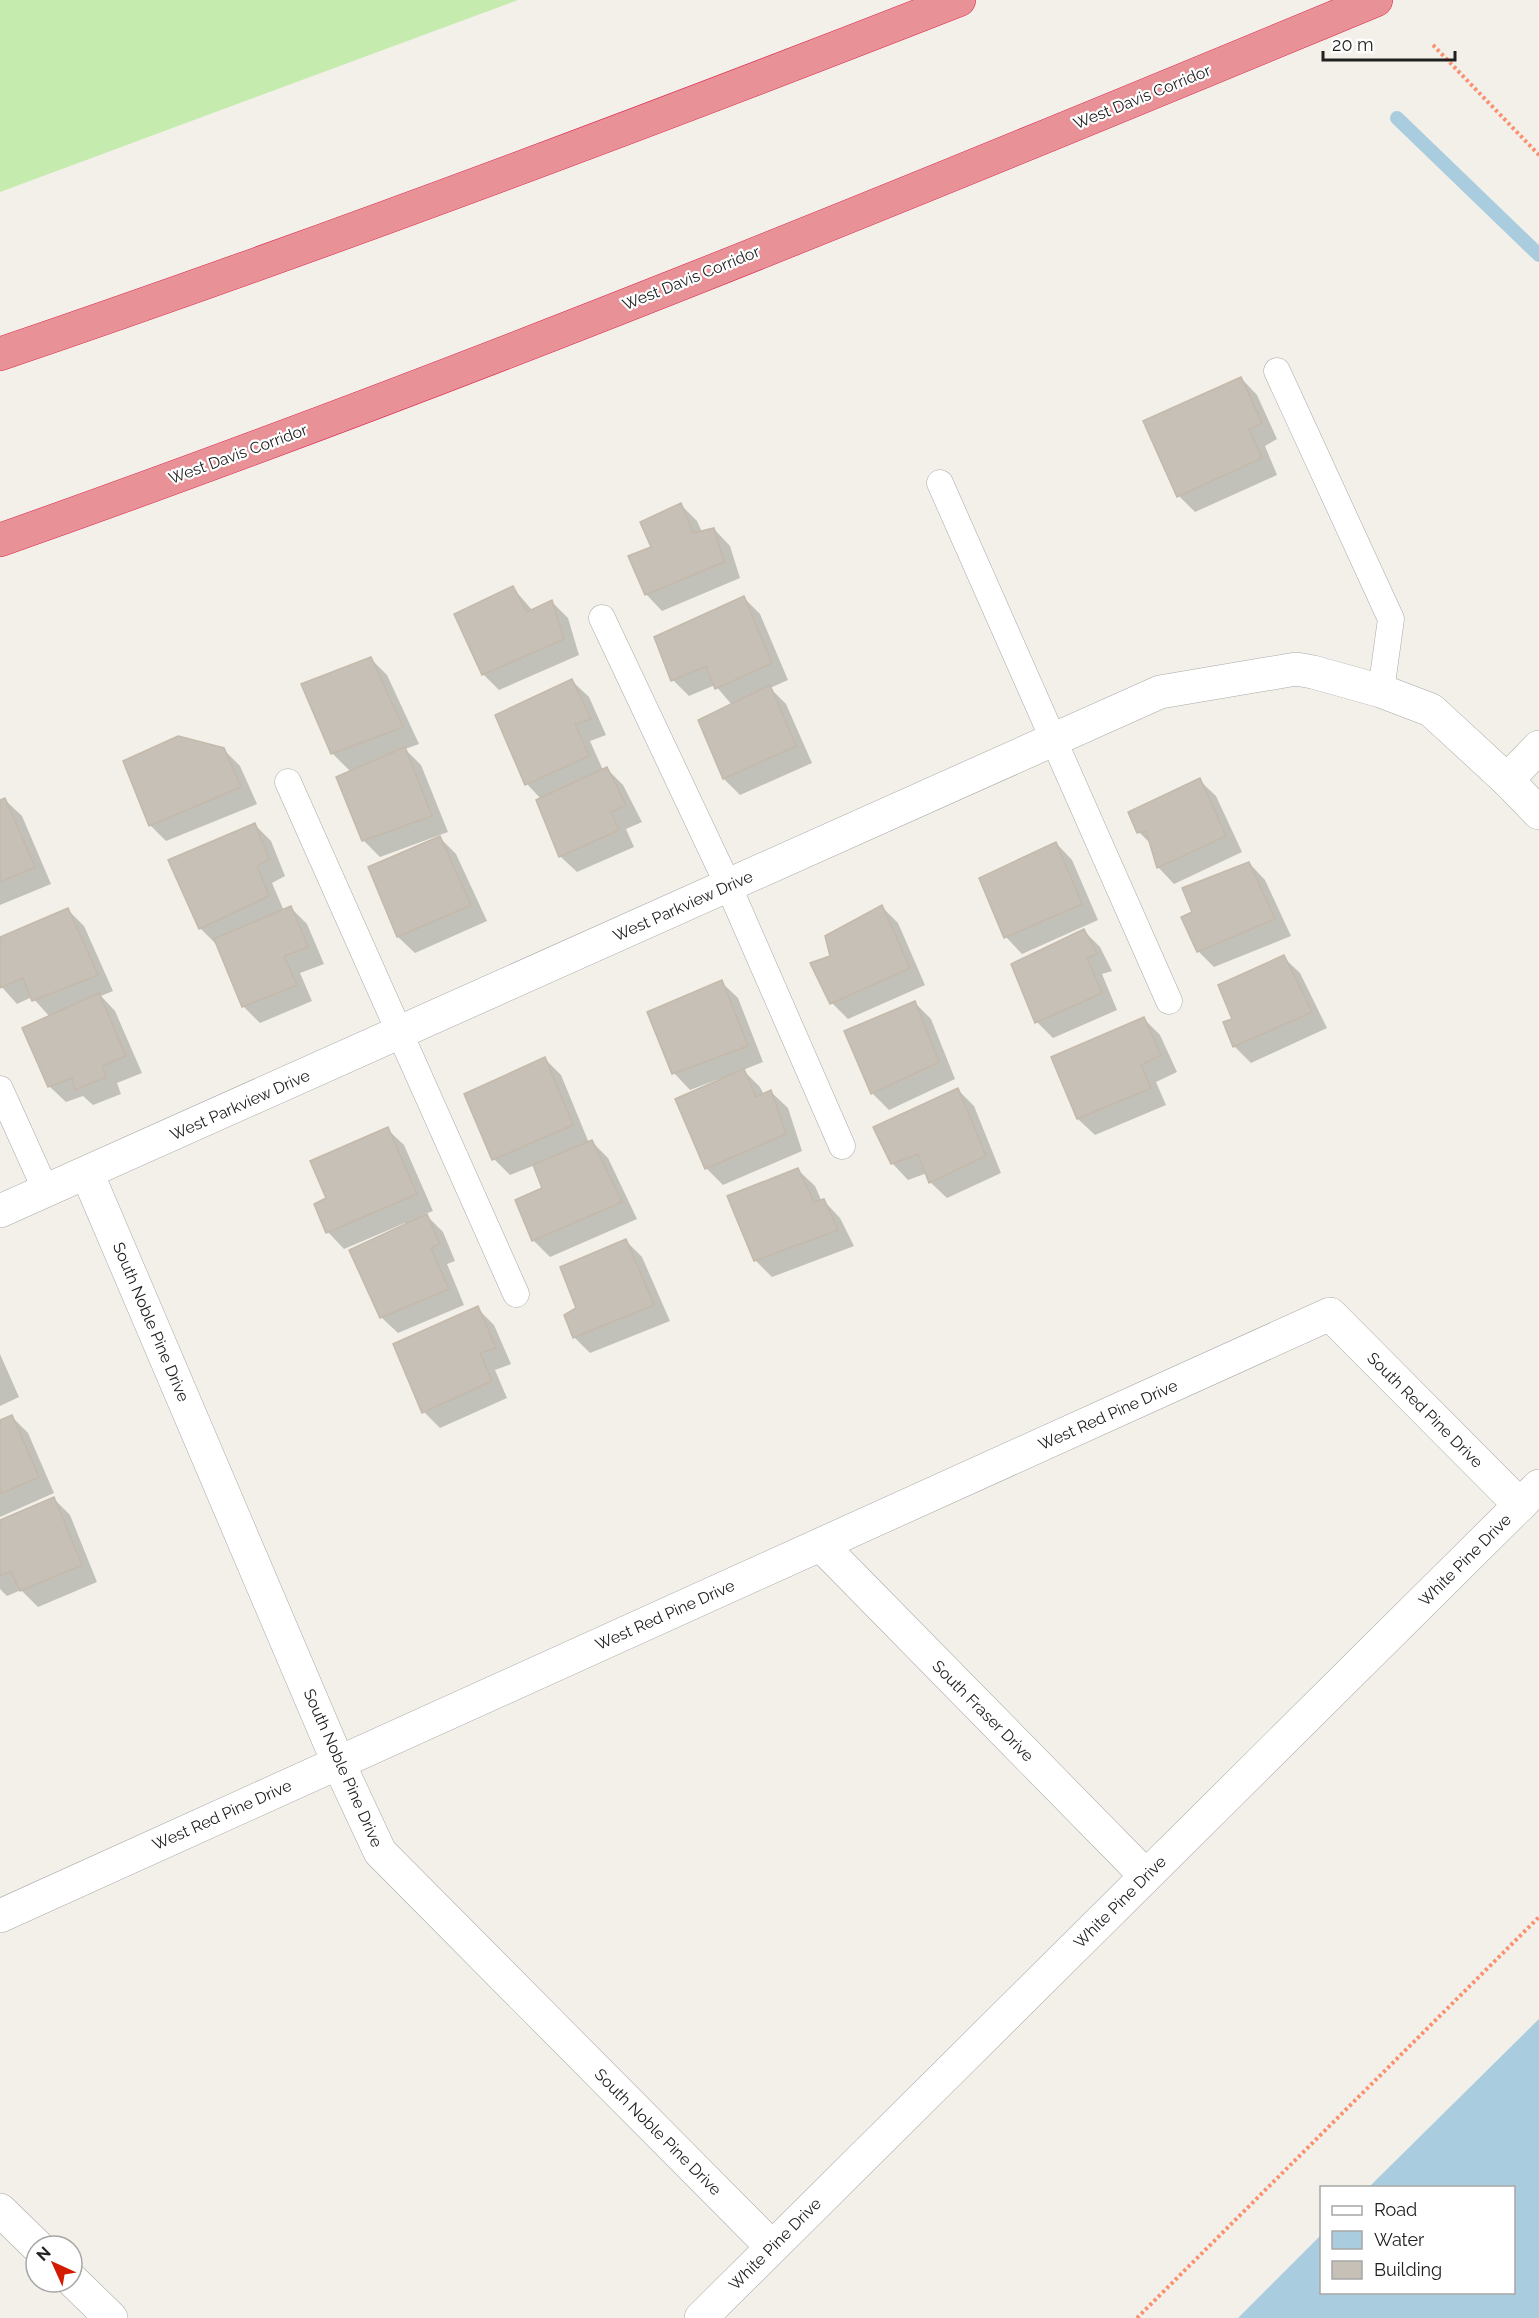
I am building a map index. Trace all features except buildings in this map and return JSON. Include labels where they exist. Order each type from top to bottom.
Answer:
[{"type":"highway","points":[[0,354],[413,208],[711,97],[959,0]]},
{"type":"highway","name":"West Davis Corridor","points":[[0,540],[373,404],[600,315],[1079,123],[1376,0]]},
{"type":"street","name":"West Parkview Drive","points":[[0,1211],[1160,692],[1296,669],[1381,691],[1431,710],[1539,813]]},
{"type":"street","points":[[1507,780],[1539,747]]},
{"type":"street","name":"South Noble Pine Drive","points":[[87,1173],[338,1762],[380,1852],[772,2247]]},
{"type":"street","name":"West Red Pine Drive","points":[[0,1916],[1330,1314]]},
{"type":"street","name":"South Red Pine Drive","points":[[1330,1314],[1529,1496]]},
{"type":"street","name":"White Pine Drive","points":[[700,2318],[1529,1496]]},
{"type":"street","name":"South Fraser Drive","points":[[821,1545],[1146,1876]]},
{"type":"street","points":[[0,2210],[25,2234]]},
{"type":"street","points":[[84,2292],[111,2318]]},
{"type":"lane","points":[[1277,371],[1391,619],[1381,691]]},
{"type":"lane","points":[[940,483],[1169,1001]]},
{"type":"lane","points":[[602,618],[728,885],[842,1146]]},
{"type":"lane","points":[[288,782],[516,1294]]},
{"type":"lane","points":[[0,1089],[45,1191]]},
{"type":"path","points":[[1433,45],[1539,155]]},
{"type":"path","points":[[1137,2318],[1539,1917]]},
{"type":"green space","points":[[0,0],[518,0],[0,192]]},
{"type":"water","points":[[1539,2019],[1539,2318],[1238,2318],[1320,2236],[1320,2294],[1515,2294],[1515,2186],[1370,2186]]},
{"type":"waterway","points":[[1397,118],[1539,255]]}]
